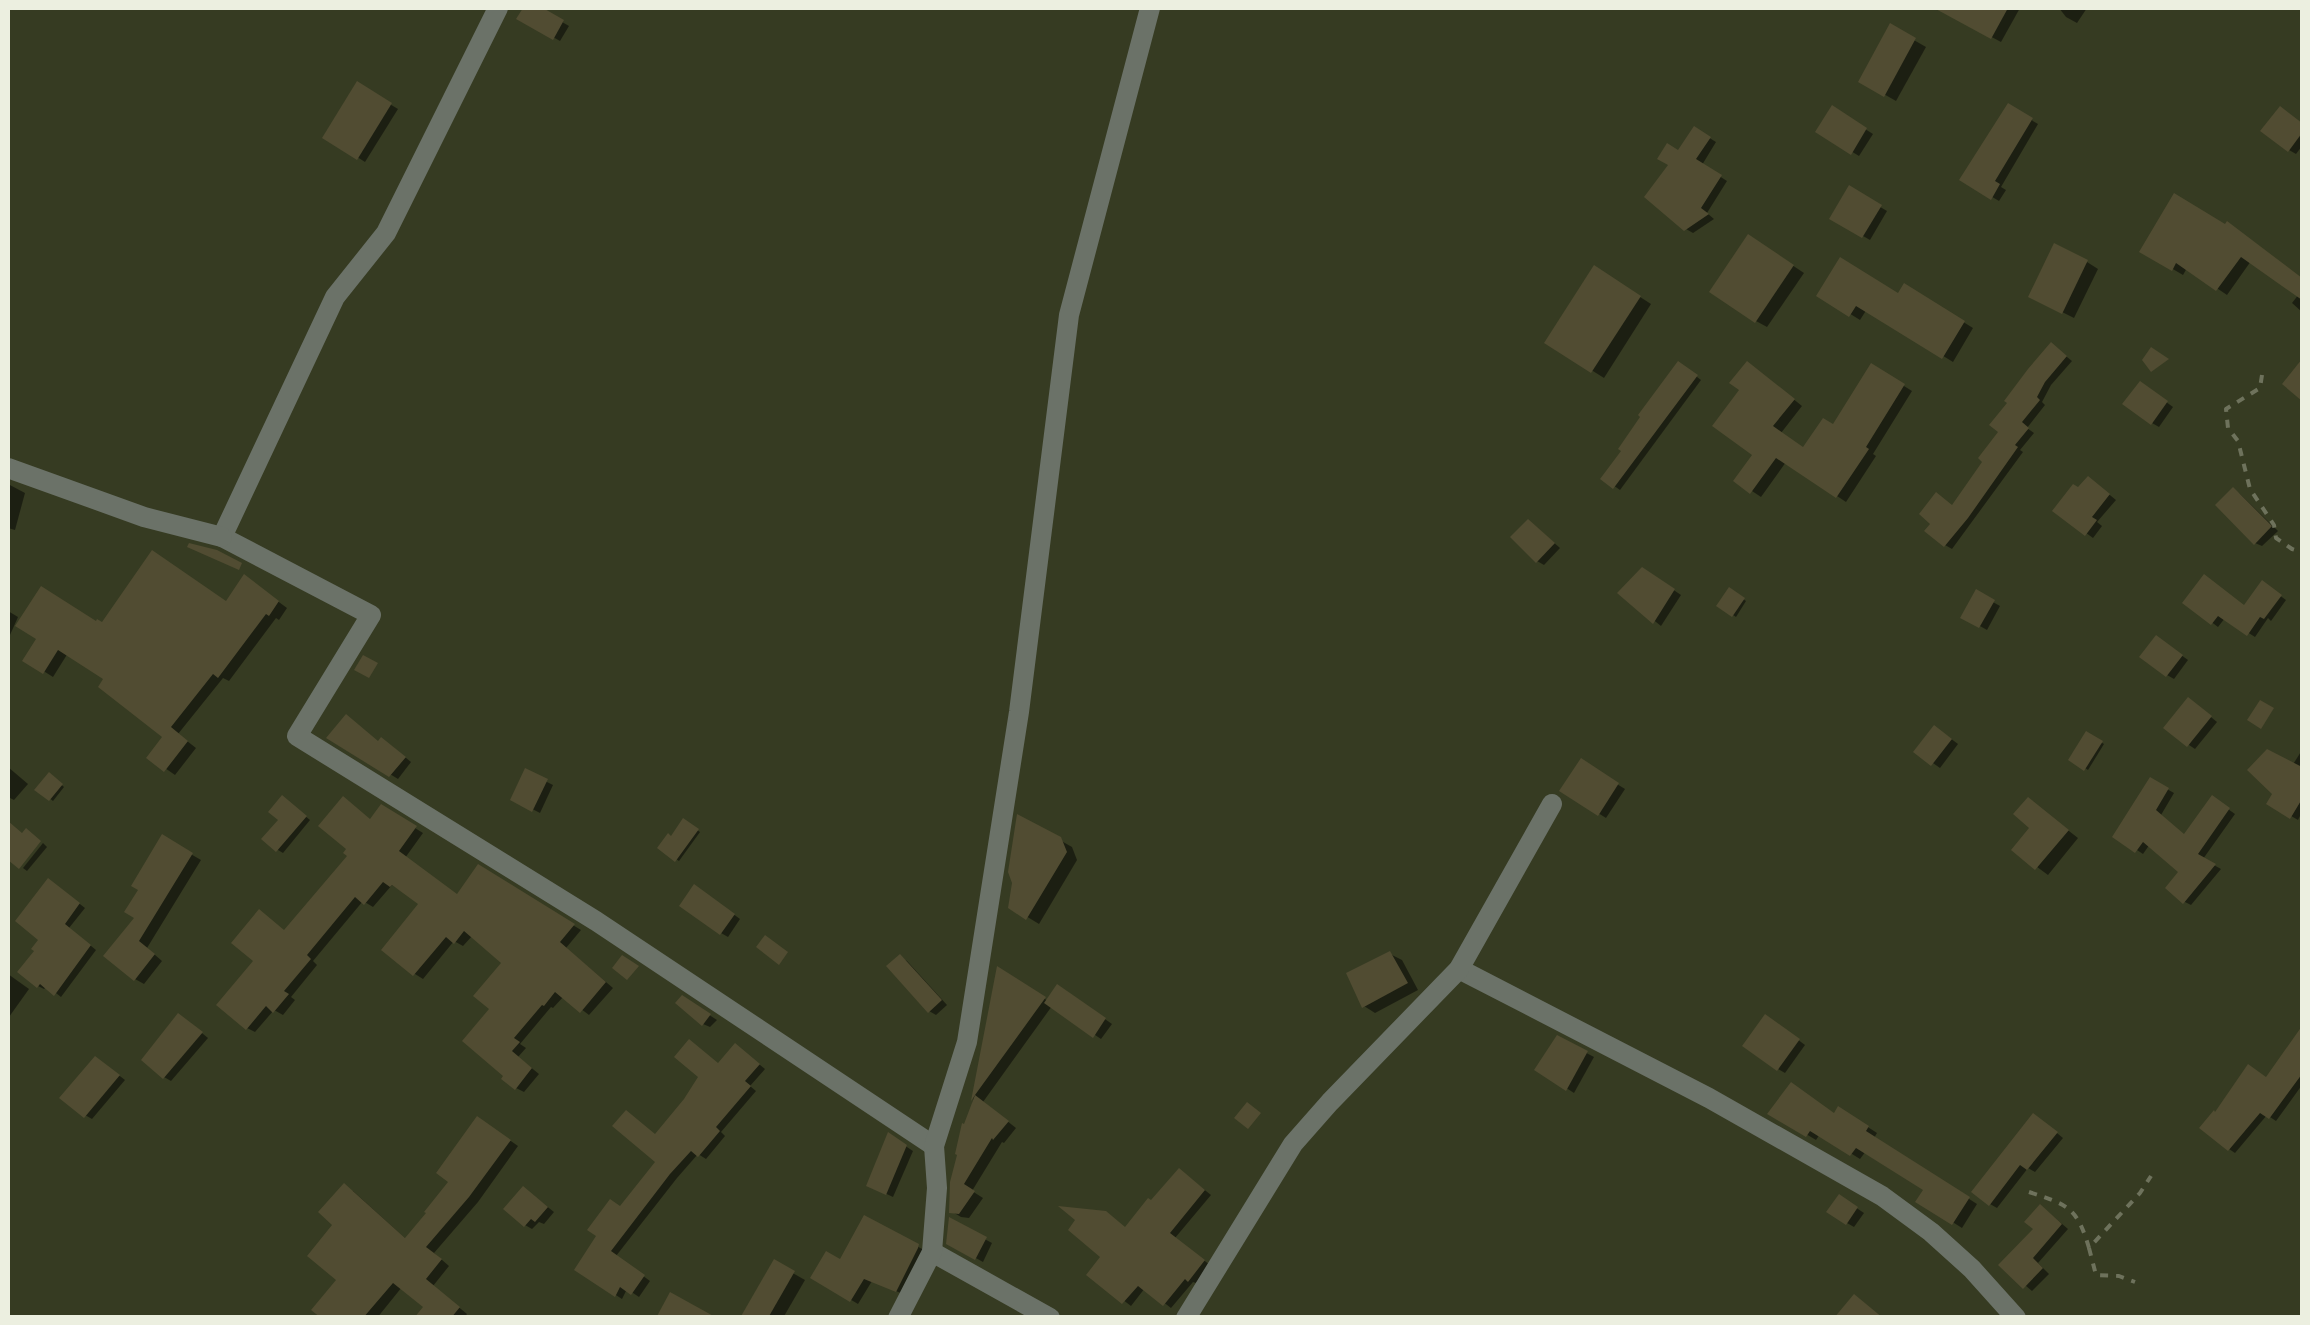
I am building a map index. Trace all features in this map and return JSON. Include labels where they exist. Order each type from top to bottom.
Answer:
[{"type":"street","points":[[222,536],[335,297],[386,233],[498,8]]},
{"type":"street","points":[[898,1318],[932,1252],[937,1188],[934,1146],[967,1042],[1019,712],[1069,316],[1150,8]]},
{"type":"street","points":[[8,468],[144,517],[222,536],[371,615],[297,736],[596,921],[934,1146]]},
{"type":"street","points":[[1186,1318],[1294,1144],[1459,969],[1552,804]]},
{"type":"street","points":[[1459,969],[1709,1098],[1882,1196],[1972,1269],[2016,1318]]},
{"type":"street","points":[[932,1252],[1050,1318]]},
{"type":"path","points":[[2262,375],[2260,388],[2226,409],[2228,428],[2238,441],[2250,488],[2274,526],[2276,538],[2302,552]]},
{"type":"path","points":[[2090,1248],[2152,1176]]},
{"type":"path","points":[[2030,1192],[2060,1202],[2073,1212],[2082,1224],[2096,1275],[2135,1282]]},
{"type":"building","points":[[523,8],[543,8],[564,20],[553,40],[516,19]]},
{"type":"building","points":[[1934,8],[2008,8],[1991,39]]},
{"type":"building","points":[[1890,23],[1916,38],[1884,97],[1858,82]]},
{"type":"building","points":[[357,81],[392,103],[357,160],[322,138]]},
{"type":"building","points":[[2008,103],[2033,118],[1995,181],[2000,184],[1991,200],[1959,180]]},
{"type":"building","points":[[1832,105],[1867,128],[1851,155],[1815,132]]},
{"type":"building","points":[[2280,106],[2302,123],[2302,133],[2288,152],[2260,131]]},
{"type":"building","points":[[1694,126],[1711,137],[1696,159],[1722,175],[1701,208],[1709,214],[1684,231],[1644,197],[1668,165],[1657,159],[1667,143],[1678,150]]},
{"type":"building","points":[[1849,185],[1882,205],[1862,238],[1829,219]]},
{"type":"building","points":[[2174,193],[2225,224],[2227,221],[2302,278],[2302,300],[2241,257],[2216,291],[2176,263],[2172,271],[2139,252]]},
{"type":"building","points":[[1748,234],[1794,265],[1755,323],[1709,292]]},
{"type":"building","points":[[2054,243],[2088,260],[2062,314],[2028,297]]},
{"type":"building","points":[[1840,257],[1898,293],[1904,283],[1965,321],[1942,359],[1856,306],[1849,317],[1816,296]]},
{"type":"building","points":[[1594,265],[1641,296],[1591,373],[1544,343]]},
{"type":"building","points":[[2051,342],[2067,356],[2045,382],[2037,397],[2040,400],[2022,422],[2029,428],[2015,445],[2018,447],[1944,547],[1924,531],[1930,524],[1919,514],[1936,492],[1952,505],[1982,462],[1978,458],[1998,432],[1989,425]]},
{"type":"building","points":[[2151,347],[2169,359],[2151,372],[2142,360]]},
{"type":"building","points":[[2302,359],[2302,401],[2282,384]]},
{"type":"building","points":[[1678,361],[1698,375],[1613,489],[1600,479],[1621,451],[1618,449],[1638,415]]},
{"type":"building","points":[[1747,361],[1795,399],[1773,426],[1803,447],[1823,418],[1833,424],[1871,363],[1905,384],[1836,498],[1776,458],[1750,494],[1733,481],[1752,455],[1712,426],[1739,390],[1729,383]]},
{"type":"building","points":[[2140,381],[2168,401],[2151,425],[2122,404]]},
{"type":"building","points":[[2088,476],[2110,494],[2092,517],[2097,520],[2085,536],[2052,511],[2073,484],[2078,487]]},
{"type":"building","points":[[2233,487],[2272,526],[2254,545],[2215,505]]},
{"type":"building","points":[[1528,519],[1555,543],[1536,563],[1510,537]]},
{"type":"building","points":[[189,543],[217,550],[242,563],[239,570],[187,547]]},
{"type":"building","points":[[152,550],[226,601],[244,574],[279,601],[218,678],[213,674],[171,727],[188,741],[164,772],[146,758],[162,737],[98,687],[103,679],[58,650],[43,674],[22,661],[36,639],[15,626],[41,586],[102,622]]},
{"type":"building","points":[[1642,567],[1675,589],[1653,624],[1617,593]]},
{"type":"building","points":[[2204,574],[2244,605],[2262,580],[2282,595],[2247,636],[2218,616],[2211,625],[2182,603]]},
{"type":"building","points":[[1729,587],[1745,598],[1732,617],[1716,606]]},
{"type":"building","points":[[1976,589],[1995,600],[1979,628],[1960,618]]},
{"type":"building","points":[[2156,635],[2183,655],[2166,677],[2139,657]]},
{"type":"building","points":[[363,655],[378,663],[369,678],[354,670]]},
{"type":"building","points":[[2188,697],[2212,716],[2187,747],[2163,728]]},
{"type":"building","points":[[2260,700],[2274,708],[2261,729],[2247,720]]},
{"type":"building","points":[[346,714],[378,741],[381,737],[406,757],[389,777],[326,738]]},
{"type":"building","points":[[1934,725],[1952,739],[1931,766],[1913,752]]},
{"type":"building","points":[[2086,731],[2103,741],[2084,771],[2068,760]]},
{"type":"building","points":[[2267,749],[2302,767],[2302,799],[2290,819],[2266,804],[2272,794],[2247,770]]},
{"type":"building","points":[[1581,758],[1619,783],[1598,816],[1559,791]]},
{"type":"building","points":[[525,768],[548,779],[532,812],[510,800]]},
{"type":"building","points":[[49,772],[63,784],[49,801],[34,790]]},
{"type":"building","points":[[2150,777],[2169,788],[2156,810],[2184,834],[2212,795],[2230,808],[2198,854],[2216,864],[2183,904],[2165,888],[2178,872],[2143,842],[2135,853],[2112,837]]},
{"type":"building","points":[[282,795],[307,816],[276,852],[261,839],[278,820],[268,812]]},
{"type":"building","points":[[343,796],[370,819],[381,804],[417,826],[399,851],[457,894],[478,864],[575,924],[560,942],[606,982],[580,1013],[555,992],[514,1038],[520,1042],[512,1051],[532,1068],[515,1090],[462,1041],[489,1009],[473,996],[501,963],[464,931],[454,944],[446,937],[413,976],[381,950],[418,904],[383,882],[364,905],[355,897],[307,955],[311,959],[284,991],[289,994],[273,1013],[266,1006],[246,1030],[216,1005],[253,961],[231,943],[259,909],[284,930],[347,856],[343,853],[346,849],[318,826]]},
{"type":"building","points":[[2028,797],[2069,830],[2035,870],[2011,850],[2029,828],[2013,814]]},
{"type":"building","points":[[1017,814],[1061,837],[1067,852],[1026,920],[1008,908],[1012,883],[1008,872]]},
{"type":"building","points":[[683,818],[699,829],[675,862],[657,848]]},
{"type":"building","points":[[8,821],[22,833],[26,828],[41,841],[19,869],[8,860]]},
{"type":"building","points":[[162,834],[193,853],[139,941],[155,954],[134,981],[103,956],[134,918],[124,912],[138,890],[131,886]]},
{"type":"building","points":[[48,878],[80,903],[65,924],[91,945],[54,996],[17,972],[38,940],[15,921]]},
{"type":"building","points":[[694,884],[735,914],[720,935],[679,906]]},
{"type":"building","points":[[765,935],[788,952],[779,965],[756,947]]},
{"type":"building","points":[[1390,951],[1408,983],[1362,1008],[1346,973]]},
{"type":"building","points":[[900,954],[942,1000],[928,1013],[886,966]]},
{"type":"building","points":[[622,955],[639,966],[627,980],[612,968]]},
{"type":"building","points":[[997,966],[1046,997],[971,1101]]},
{"type":"building","points":[[1057,984],[1106,1018],[1093,1038],[1044,1003]]},
{"type":"building","points":[[682,995],[711,1014],[702,1026],[675,1003]]},
{"type":"building","points":[[178,1013],[203,1032],[163,1079],[141,1060]]},
{"type":"building","points":[[1765,1014],[1800,1039],[1777,1071],[1742,1046]]},
{"type":"building","points":[[2302,1026],[2302,1074],[2269,1119],[2260,1113],[2228,1151],[2199,1128],[2248,1064],[2266,1077]]},
{"type":"building","points":[[1557,1035],[1588,1051],[1566,1091],[1534,1070]]},
{"type":"building","points":[[689,1039],[718,1063],[735,1043],[760,1064],[745,1081],[751,1086],[716,1127],[720,1131],[698,1157],[691,1151],[670,1174],[611,1251],[645,1275],[631,1295],[620,1287],[615,1297],[574,1270],[596,1236],[587,1230],[610,1199],[620,1206],[655,1162],[612,1126],[626,1110],[655,1134],[698,1077],[674,1057]]},
{"type":"building","points":[[95,1056],[120,1075],[84,1118],[59,1098]]},
{"type":"building","points":[[1791,1082],[1834,1113],[1838,1106],[1869,1126],[1866,1131],[1970,1197],[1952,1225],[1915,1202],[1923,1190],[1856,1148],[1850,1156],[1810,1131],[1806,1137],[1767,1114]]},
{"type":"building","points":[[975,1095],[1009,1121],[992,1138],[964,1184],[975,1191],[959,1214],[949,1213],[955,1154],[962,1123]]},
{"type":"building","points":[[1247,1102],[1261,1113],[1248,1129],[1234,1118]]},
{"type":"building","points":[[2033,1113],[2058,1132],[2027,1170],[2020,1165],[1989,1206],[1971,1192]]},
{"type":"building","points":[[477,1116],[511,1140],[426,1247],[442,1259],[426,1279],[460,1307],[451,1318],[414,1318],[423,1307],[393,1283],[363,1318],[321,1318],[311,1310],[336,1280],[307,1256],[332,1225],[318,1212],[344,1183],[405,1238],[448,1182],[436,1173]]},
{"type":"building","points":[[888,1132],[907,1145],[886,1195],[866,1186]]},
{"type":"building","points":[[1179,1168],[1205,1190],[1170,1233],[1205,1260],[1163,1306],[1138,1286],[1122,1304],[1086,1275],[1100,1257],[1068,1230],[1075,1220],[1058,1206],[1106,1211],[1125,1227]]},
{"type":"building","points":[[523,1186],[548,1207],[535,1222],[531,1219],[524,1227],[503,1209]]},
{"type":"building","points":[[1839,1194],[1858,1207],[1846,1225],[1826,1212]]},
{"type":"building","points":[[2040,1204],[2062,1224],[2033,1258],[2043,1268],[2023,1289],[1998,1265],[2033,1229],[2024,1222]]},
{"type":"building","points":[[864,1215],[919,1244],[896,1292],[864,1279],[850,1302],[810,1278],[826,1251],[840,1259]]},
{"type":"building","points":[[949,1217],[987,1237],[975,1260],[946,1244]]},
{"type":"building","points":[[774,1259],[795,1271],[768,1318],[740,1318]]},
{"type":"building","points":[[670,1292],[717,1318],[656,1318]]},
{"type":"building","points":[[1854,1294],[1883,1318],[1834,1318]]}]
